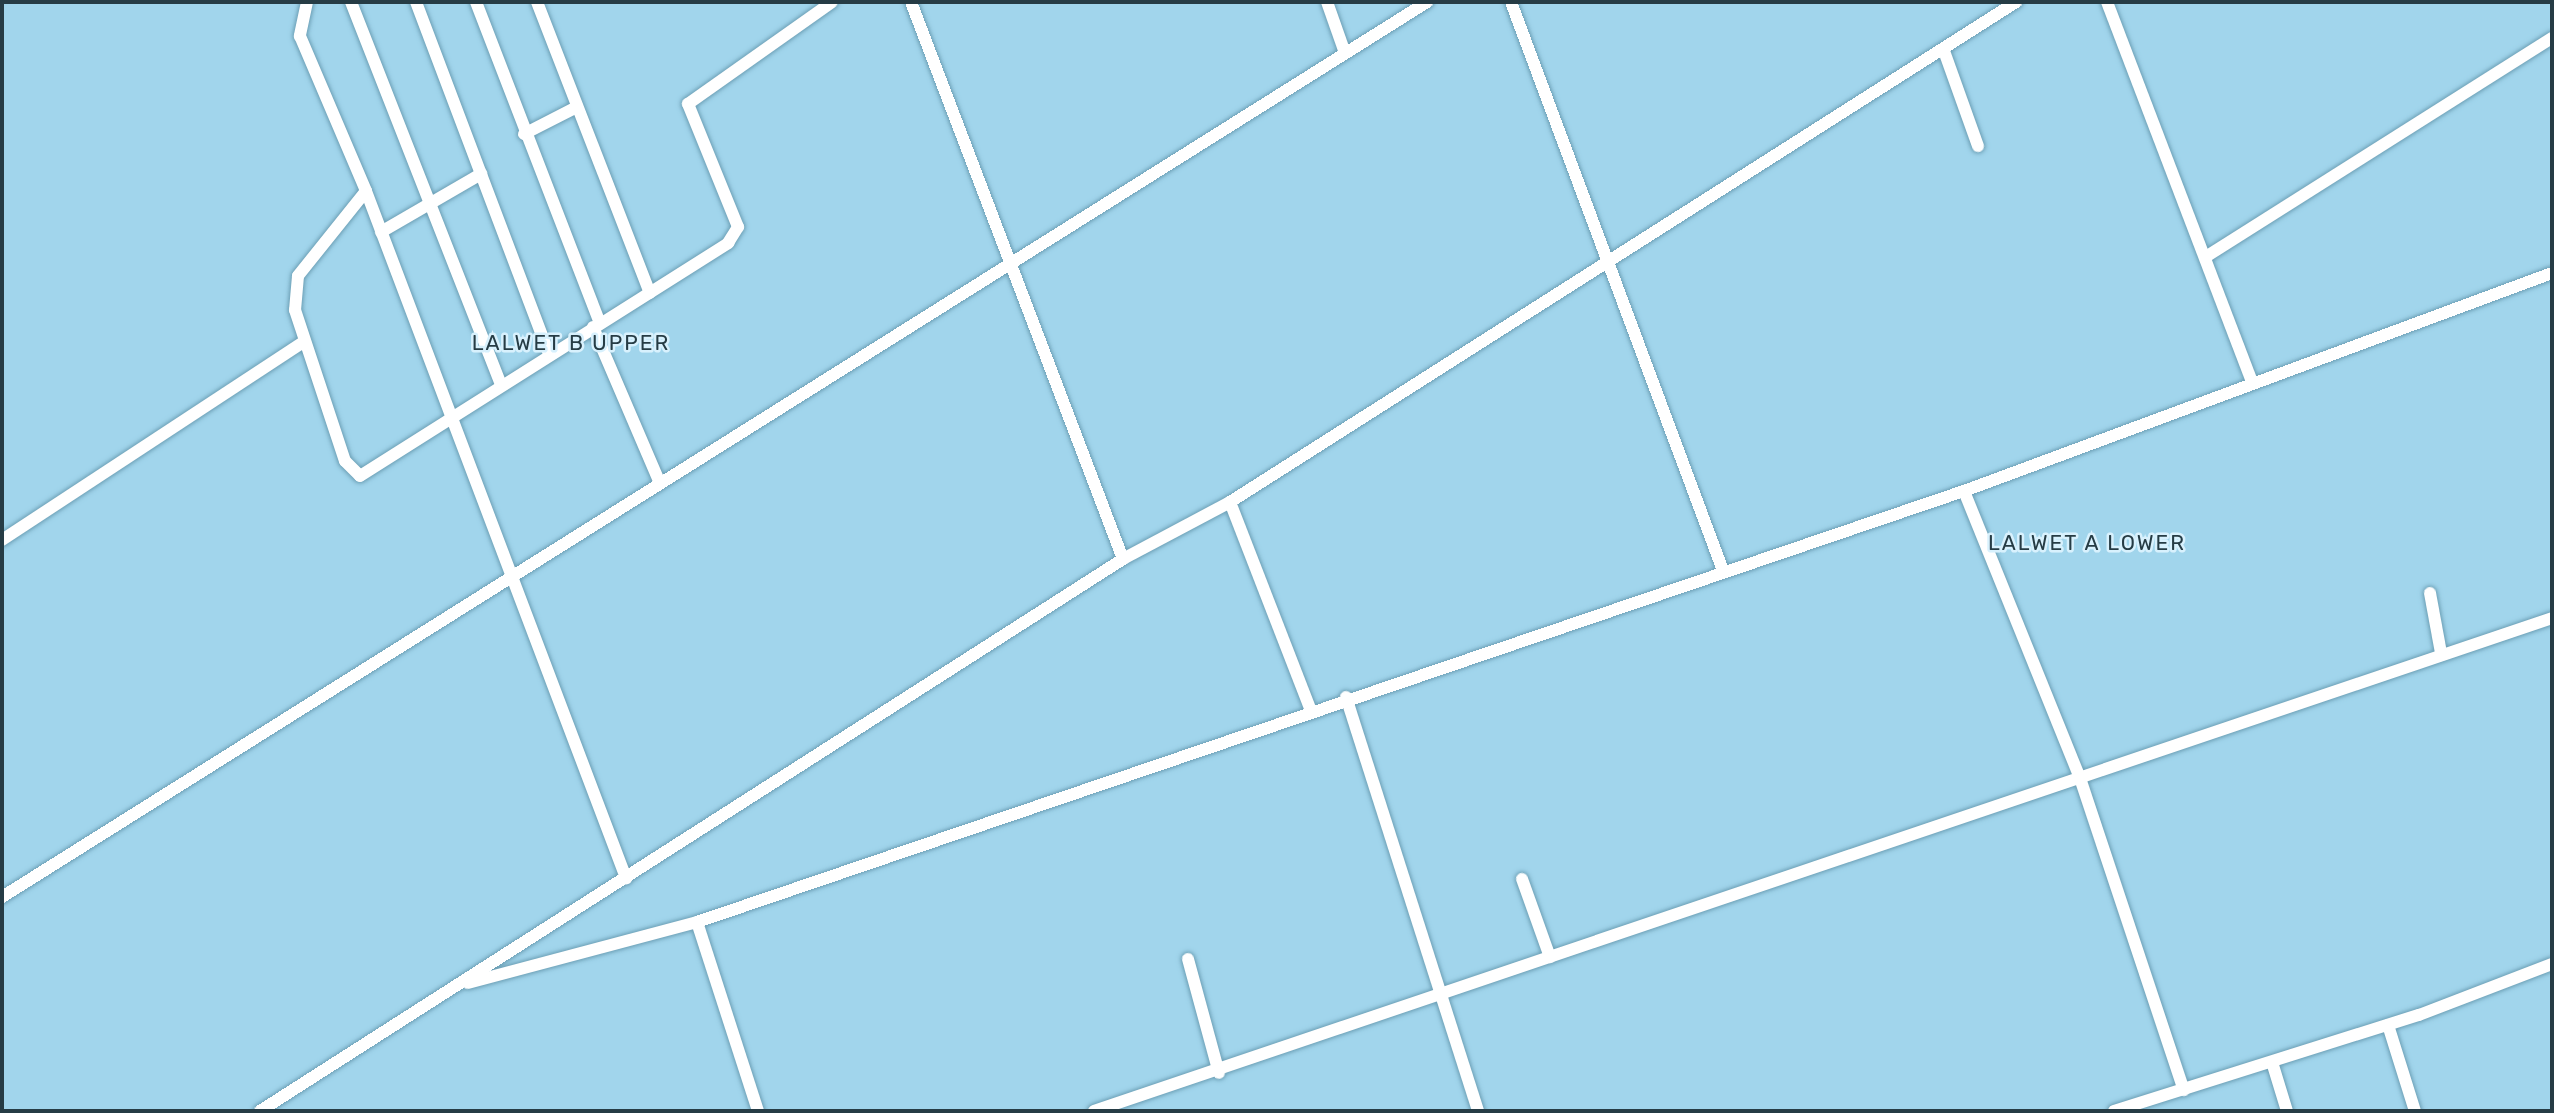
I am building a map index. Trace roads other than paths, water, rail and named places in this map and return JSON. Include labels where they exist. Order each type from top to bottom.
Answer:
[{"type":"street","points":[[307,2],[300,36],[366,191],[449,419],[626,878]]},
{"type":"street","points":[[351,2],[501,385]]},
{"type":"street","points":[[416,2],[549,354]]},
{"type":"street","points":[[476,2],[596,325],[659,481]]},
{"type":"street","points":[[537,2],[650,293]]},
{"type":"street","points":[[366,191],[298,276],[295,310],[304,342],[355,476],[719,251],[738,227],[689,114],[692,96],[832,2]]},
{"type":"street","points":[[911,2],[1123,559]]},
{"type":"street","points":[[1327,2],[1345,53]]},
{"type":"street","points":[[2,897],[659,481],[1427,2]]},
{"type":"street","points":[[1511,2],[1721,568]]},
{"type":"street","points":[[260,1111],[468,983],[626,878],[1123,559],[1230,502],[1944,51],[2016,2]]},
{"type":"street","points":[[2107,2],[2207,256],[2251,380]]},
{"type":"street","points":[[2207,256],[2552,38]]},
{"type":"street","points":[[1944,51],[1978,146]]},
{"type":"street","points":[[524,134],[577,107]]},
{"type":"street","points":[[381,232],[481,174]]},
{"type":"street","points":[[468,983],[697,922],[1721,568],[1964,491],[2251,380],[2552,273]]},
{"type":"street","points":[[2,540],[304,342]]},
{"type":"street","points":[[1964,491],[2080,778],[2184,1090]]},
{"type":"street","points":[[1230,502],[1310,708]]},
{"type":"street","points":[[2430,593],[2441,653]]},
{"type":"street","points":[[1094,1111],[1219,1073],[1440,994],[2441,653],[2552,618]]},
{"type":"street","points":[[1346,697],[1478,1111]]},
{"type":"street","points":[[1522,879],[1550,957]]},
{"type":"street","points":[[697,922],[758,1111]]},
{"type":"street","points":[[1188,959],[1219,1073]]},
{"type":"street","points":[[2114,1111],[2388,1025],[2552,964]]},
{"type":"street","points":[[2388,1025],[2415,1111]]},
{"type":"street","points":[[2272,1062],[2287,1111]]},
{"type":"district","name":"LALWET B UPPER","points":[[571,343]]},
{"type":"district","name":"LALWET A LOWER","points":[[2087,543]]}]
